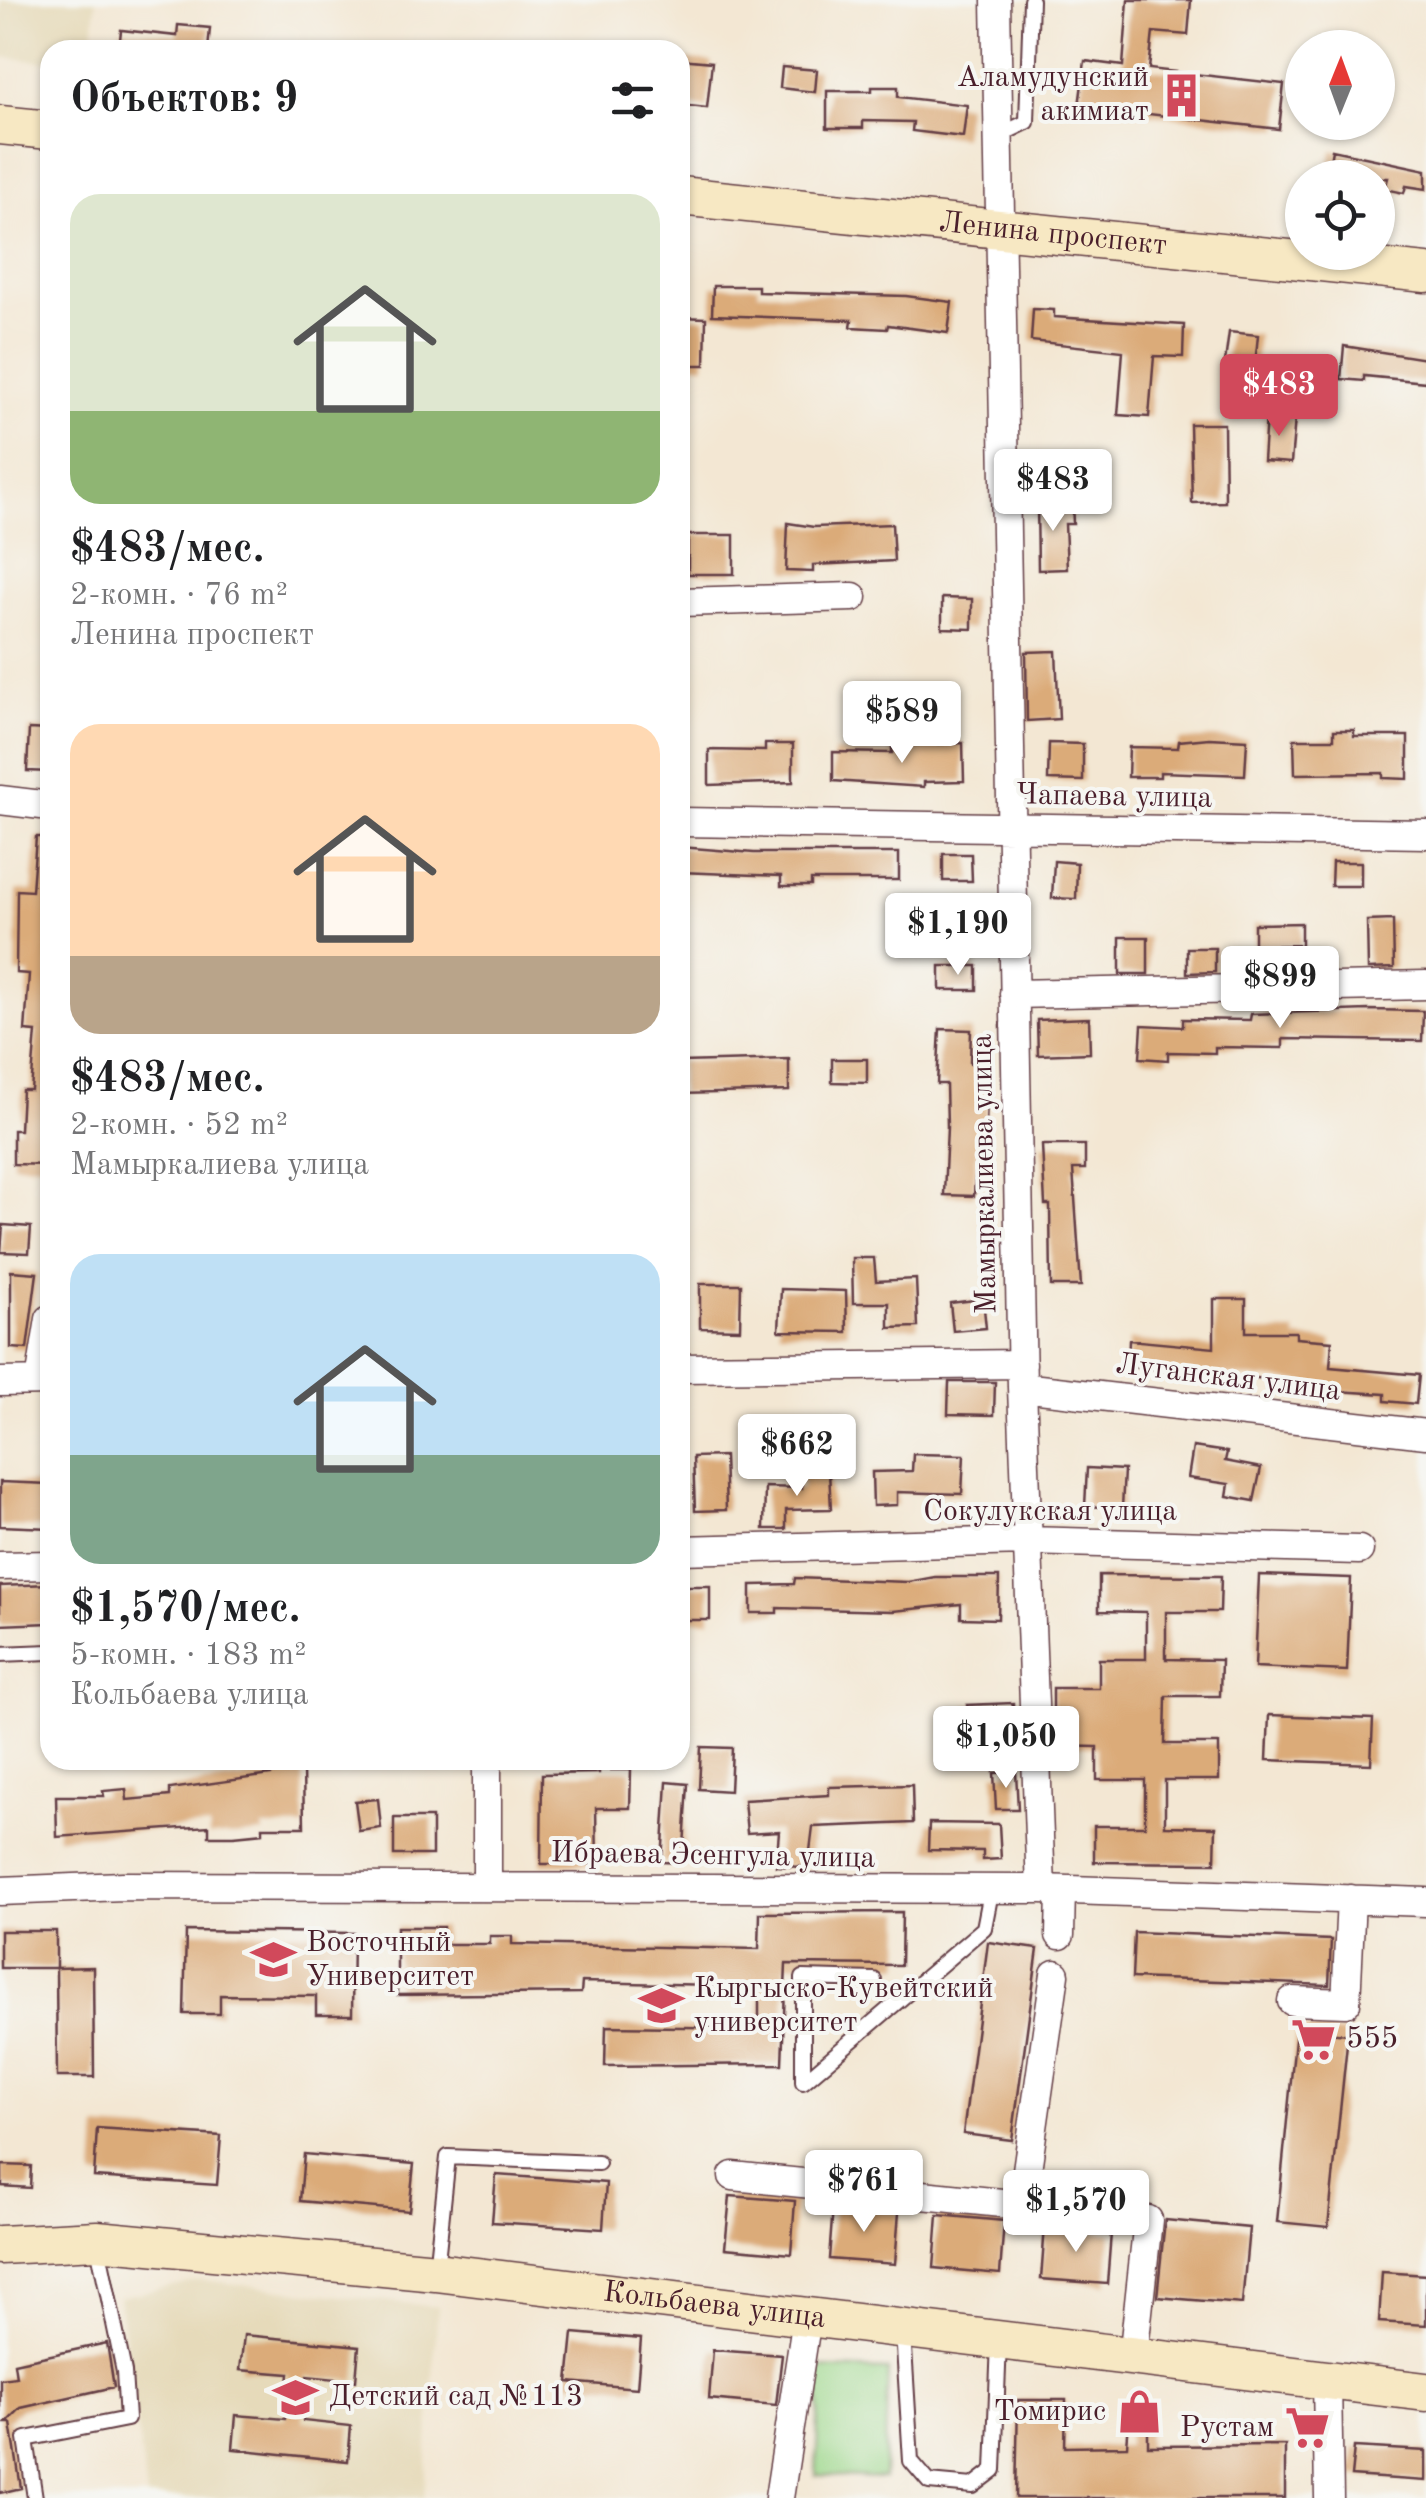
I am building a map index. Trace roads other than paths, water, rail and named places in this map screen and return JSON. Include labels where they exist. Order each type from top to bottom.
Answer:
[{"type":"main road","points":[[0,125],[40,129]]},
{"type":"main road","name":"Ленина проспект","points":[[690,197],[1426,273]]},
{"type":"main road","name":"Кольбаева улица","points":[[0,2245],[96,2240],[436,2272],[1426,2392]]},
{"type":"street","name":"Мамыркалиева улица","points":[[996,0],[1022,1376],[1028,1541],[1051,1890],[1060,1935]]},
{"type":"street","points":[[690,602],[853,597]]},
{"type":"street","points":[[0,800],[40,805]]},
{"type":"street","name":"Чапаева улица","points":[[690,822],[1426,834]]},
{"type":"street","points":[[1014,994],[1426,985]]},
{"type":"street","name":"Луганская улица","points":[[690,1368],[1022,1376],[1426,1434]]},
{"type":"street","points":[[0,1382],[40,1373]]},
{"type":"street","name":"Сокулукская улица","points":[[690,1550],[1028,1541],[1359,1550]]},
{"type":"street","points":[[0,1566],[40,1565]]},
{"type":"street","points":[[487,1770],[487,1886]]},
{"type":"street","name":"Ибраева Эсенгула улица","points":[[0,1891],[123,1886],[1051,1890],[1426,1902]]},
{"type":"street","points":[[1292,2001],[1346,2003],[1351,1899]]},
{"type":"street","points":[[1022,2205],[1055,1974]]},
{"type":"street","points":[[733,2176],[1148,2220],[1133,2358]]},
{"type":"street","points":[[779,2498],[807,2318]]},
{"type":"street","points":[[1327,2380],[1329,2498]]},
{"type":"lane","points":[[1000,136],[1027,122],[1032,0]]},
{"type":"lane","points":[[0,1654],[40,1652]]},
{"type":"lane","points":[[874,1980],[803,1978],[803,2082],[984,1928],[991,1892]]},
{"type":"lane","points":[[436,2272],[448,2157],[598,2162]]},
{"type":"lane","points":[[35,2498],[26,2439],[127,2419],[124,2372],[96,2240]]},
{"type":"lane","points":[[903,2330],[910,2461],[916,2473],[928,2482],[972,2486],[994,2470],[999,2342]]},
{"type":"place","name":"Аламудунский акимиат","points":[[1182,95]]},
{"type":"place","name":"Восточный Университет","points":[[273,1960]]},
{"type":"place","name":"Кыргыско-Кувейтский университет","points":[[661,2006]]},
{"type":"place","name":"555","points":[[1313,2039]]},
{"type":"place","name":"Детский сад №113","points":[[296,2397]]},
{"type":"place","name":"Томирис","points":[[1139,2412]]},
{"type":"place","name":"Рустам","points":[[1307,2428]]}]
